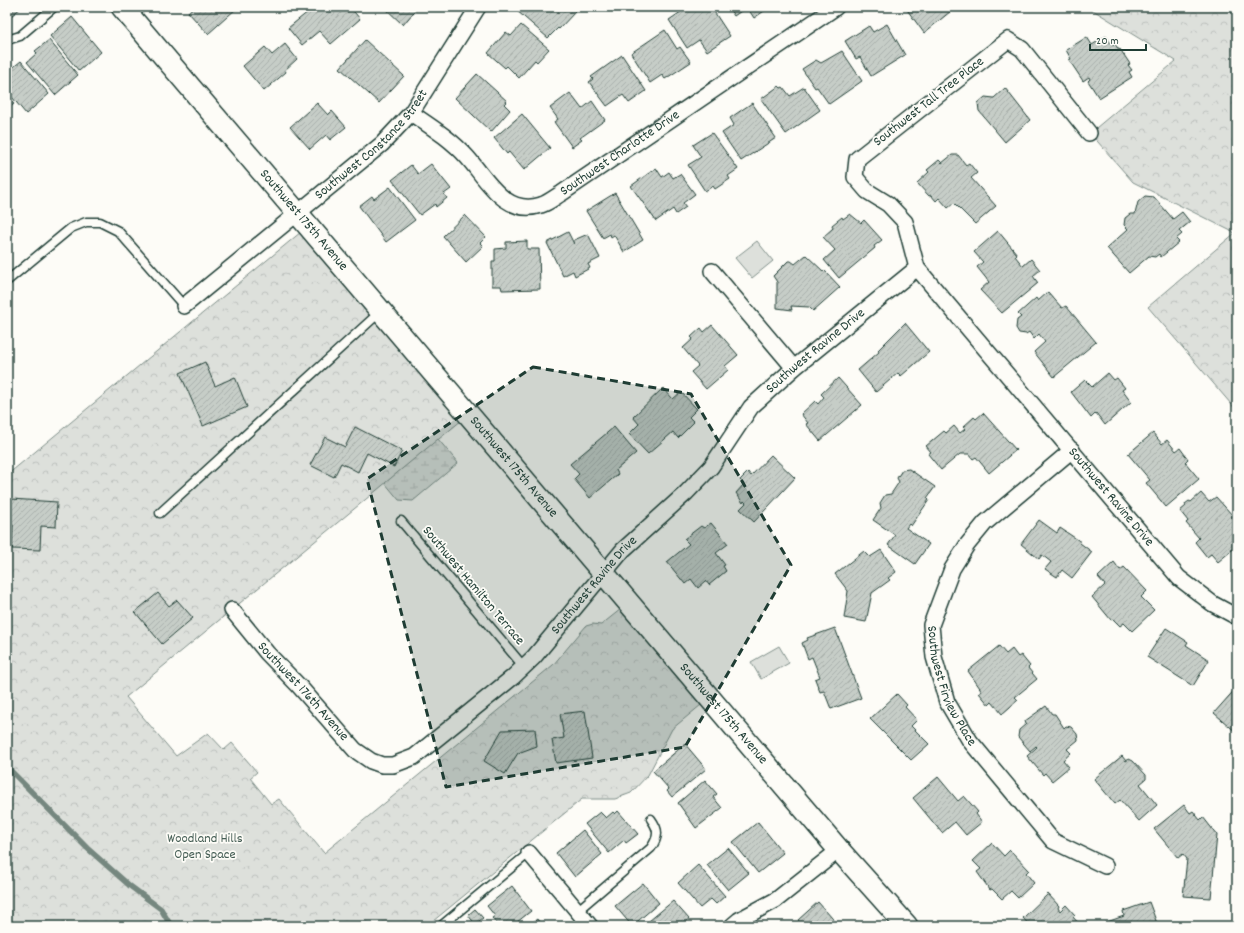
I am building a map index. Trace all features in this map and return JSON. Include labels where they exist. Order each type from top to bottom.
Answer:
[{"type":"main road","name":"Southwest 175th Avenue","points":[[122,7],[839,850],[907,926]]},
{"type":"street","name":"Southwest Constance Street","points":[[184,306],[382,144],[411,113],[478,7]]},
{"type":"street","name":"Southwest Charlotte Drive","points":[[411,113],[466,156],[497,195],[509,203],[526,208],[541,205],[562,193],[836,7]]},
{"type":"street","name":"Southwest Tall Tree Place","points":[[917,268],[904,222],[888,204],[867,191],[855,177],[857,159],[1008,40],[1022,49],[1089,133]]},
{"type":"street","name":"Southwest Ravine Drive","points":[[382,764],[393,765],[414,757],[524,667],[623,550],[686,493],[711,467],[751,407],[794,368],[917,268],[1179,578],[1212,604],[1237,617]]},
{"type":"street","points":[[712,271],[794,368]]},
{"type":"street","name":"Southwest Firview Place","points":[[1072,450],[985,523],[967,545],[952,569],[932,625],[934,657],[947,702],[970,741],[1053,841],[1106,866]]},
{"type":"street","name":"Southwest 176th Avenue","points":[[232,610],[267,653],[299,686],[354,750],[371,761],[382,764]]},
{"type":"street","points":[[732,926],[739,920],[776,900],[839,850]]},
{"type":"street","points":[[529,852],[590,926]]},
{"type":"lane","points":[[7,40],[20,36],[54,7]]},
{"type":"lane","points":[[7,281],[72,228],[86,222],[100,222],[118,231],[184,306]]},
{"type":"lane","points":[[160,513],[381,312]]},
{"type":"lane","name":"Southwest Hamilton Terrace","points":[[401,522],[524,667]]},
{"type":"lane","points":[[577,911],[651,848],[658,838],[657,828],[651,819]]},
{"type":"lane","points":[[441,926],[529,852]]},
{"type":"highlighted area","points":[[533,367],[691,394],[791,565],[685,747],[446,787],[367,479]]},
{"type":"green space","points":[[1088,7],[1237,7],[1237,411],[1148,307],[1235,233],[1133,182],[1090,133],[1176,61]]},
{"type":"green space","name":"Woodland Hills Open Space","points":[[301,232],[462,420],[126,697],[176,756],[208,733],[224,750],[232,743],[257,772],[250,778],[271,804],[279,799],[324,853],[553,665],[586,626],[593,624],[601,625],[621,609],[701,705],[672,729],[648,775],[631,793],[615,799],[582,799],[427,926],[7,926],[7,475]]},
{"type":"green space","points":[[757,241],[773,261],[752,278],[735,258]]},
{"type":"green space","points":[[438,439],[458,463],[413,501],[399,500],[385,483]]},
{"type":"green space","points":[[779,646],[789,663],[761,679],[751,662]]},
{"type":"building","points":[[7,7],[22,7],[10,17],[7,13]]},
{"type":"building","points":[[194,7],[237,8],[208,34],[188,12]]},
{"type":"building","points":[[314,7],[350,7],[360,19],[331,44],[319,31],[302,45],[288,28]]},
{"type":"building","points":[[384,7],[418,7],[403,25]]},
{"type":"building","points":[[519,7],[570,7],[575,12],[548,38],[516,10]]},
{"type":"building","points":[[688,7],[711,7],[730,36],[707,51],[699,40],[687,48],[669,20]]},
{"type":"building","points":[[728,7],[747,7],[734,16]]},
{"type":"building","points":[[747,7],[770,7],[754,18]]},
{"type":"building","points":[[905,7],[956,7],[924,33]]},
{"type":"building","points":[[72,17],[101,52],[79,71],[50,36]]},
{"type":"building","points":[[887,24],[905,55],[871,76],[860,57],[856,59],[845,41],[869,26],[873,32]]},
{"type":"building","points":[[521,25],[549,49],[537,62],[535,60],[519,78],[507,66],[505,68],[488,53],[506,32],[511,36]]},
{"type":"building","points":[[665,30],[677,49],[680,47],[691,62],[665,79],[662,75],[650,83],[631,53]]},
{"type":"building","points":[[1106,36],[1113,46],[1115,44],[1119,50],[1120,49],[1130,64],[1128,65],[1132,70],[1129,72],[1132,77],[1099,98],[1088,81],[1090,79],[1089,77],[1083,81],[1069,60],[1071,59],[1066,50],[1087,37],[1092,45]]},
{"type":"building","points":[[49,40],[78,75],[55,95],[27,62],[37,53],[35,51]]},
{"type":"building","points":[[365,40],[404,76],[379,103],[340,68]]},
{"type":"building","points":[[285,44],[297,59],[285,70],[286,72],[264,91],[243,66],[265,47],[272,55]]},
{"type":"building","points":[[842,51],[862,81],[829,104],[817,87],[815,88],[802,69],[816,60],[821,63]]},
{"type":"building","points":[[622,55],[646,91],[629,103],[623,95],[607,106],[589,82],[593,79],[591,77]]},
{"type":"building","points":[[21,61],[49,94],[26,114],[7,91],[7,69],[10,67],[11,69]]},
{"type":"building","points":[[477,74],[507,101],[504,104],[510,110],[491,132],[455,98]]},
{"type":"building","points":[[779,86],[781,88],[783,87],[790,96],[804,87],[820,110],[786,134],[761,99]]},
{"type":"building","points":[[1005,88],[1030,120],[1005,142],[979,111],[978,103],[985,97],[994,98]]},
{"type":"building","points":[[570,93],[582,109],[592,101],[605,120],[580,138],[582,140],[572,147],[554,122],[558,119],[550,108]]},
{"type":"building","points":[[7,96],[14,104],[7,110]]},
{"type":"building","points":[[317,103],[328,115],[332,111],[346,127],[330,140],[326,135],[310,149],[290,127]]},
{"type":"building","points":[[752,103],[776,138],[741,161],[722,133],[734,125],[730,118]]},
{"type":"building","points":[[522,114],[550,148],[524,170],[509,152],[507,154],[494,138]]},
{"type":"building","points":[[712,133],[738,169],[728,176],[730,179],[715,189],[713,186],[705,191],[688,165],[701,157],[693,145]]},
{"type":"building","points":[[952,155],[958,155],[966,165],[969,163],[977,173],[971,178],[996,206],[975,224],[954,203],[948,208],[939,198],[936,201],[931,195],[929,196],[917,183],[929,172],[927,170],[939,160],[942,163]]},
{"type":"building","points":[[431,164],[451,189],[444,194],[447,198],[436,207],[435,204],[420,215],[392,180],[411,165],[418,174]]},
{"type":"building","points":[[656,168],[662,177],[669,172],[673,178],[680,174],[695,194],[683,203],[686,207],[676,214],[673,209],[656,221],[631,186]]},
{"type":"building","points":[[390,187],[415,220],[386,242],[359,206],[372,196],[374,199]]},
{"type":"building","points":[[615,193],[643,240],[624,252],[614,235],[611,237],[610,234],[603,238],[586,211]]},
{"type":"building","points":[[1145,196],[1154,197],[1173,219],[1182,212],[1190,222],[1179,231],[1182,234],[1176,239],[1179,242],[1161,257],[1159,254],[1155,257],[1149,256],[1129,273],[1107,248],[1128,229],[1124,225],[1125,218],[1130,214],[1135,214],[1138,202]]},
{"type":"building","points":[[850,214],[861,223],[864,220],[882,240],[874,246],[875,248],[839,278],[824,260],[835,250],[823,237],[833,228],[832,225],[842,217],[843,219]]},
{"type":"building","points":[[465,215],[486,237],[480,243],[483,246],[466,262],[443,236]]},
{"type":"building","points":[[998,231],[1017,254],[1015,256],[1023,266],[1031,259],[1040,270],[1033,276],[1038,283],[1002,313],[980,290],[989,282],[977,267],[983,262],[974,252]]},
{"type":"building","points":[[568,232],[574,244],[574,240],[588,234],[600,258],[588,264],[590,268],[575,276],[573,271],[563,276],[547,243]]},
{"type":"building","points":[[527,241],[527,249],[539,249],[540,289],[502,290],[501,286],[492,286],[492,261],[495,261],[495,249],[506,248],[506,242]]},
{"type":"building","points":[[806,255],[824,272],[825,271],[840,287],[813,311],[809,307],[791,306],[792,310],[777,308],[777,282],[773,276],[788,261],[795,264]]},
{"type":"building","points":[[1048,292],[1062,308],[1066,306],[1096,342],[1054,377],[1034,352],[1045,342],[1039,334],[1034,339],[1029,332],[1026,334],[1019,333],[1016,328],[1017,320],[1021,317],[1018,314],[1036,298],[1038,301]]},
{"type":"building","points":[[905,323],[929,352],[901,376],[898,373],[876,392],[858,370],[879,352],[878,350]]},
{"type":"building","points":[[712,325],[738,355],[725,366],[728,370],[706,389],[691,372],[698,366],[683,348],[693,339],[691,337],[701,328],[704,332]]},
{"type":"building","points":[[205,362],[215,386],[235,377],[247,407],[203,426],[180,373]]},
{"type":"building","points":[[1108,373],[1114,380],[1117,378],[1125,388],[1122,390],[1131,402],[1105,425],[1096,413],[1091,418],[1071,392],[1085,380],[1092,387]]},
{"type":"building","points":[[838,378],[862,405],[820,441],[806,424],[808,423],[801,414],[815,401],[818,404],[824,397],[821,394]]},
{"type":"building","points":[[663,388],[673,399],[681,392],[697,409],[689,417],[694,422],[678,438],[673,432],[648,454],[629,434],[639,424],[633,417]]},
{"type":"building","points":[[983,413],[1016,450],[989,473],[976,457],[973,459],[969,454],[960,454],[941,470],[928,454],[931,452],[926,446],[944,431],[946,433],[954,426],[960,433],[965,429],[963,427],[974,417],[976,419]]},
{"type":"building","points":[[355,427],[402,451],[394,467],[367,453],[358,472],[341,463],[334,477],[310,465],[325,437],[345,447]]},
{"type":"building","points":[[614,427],[636,453],[616,470],[618,474],[590,498],[574,479],[579,474],[570,464]]},
{"type":"building","points":[[1153,433],[1162,444],[1167,440],[1176,451],[1180,448],[1188,459],[1185,462],[1199,479],[1166,507],[1146,483],[1150,480],[1128,454]]},
{"type":"building","points":[[771,455],[795,478],[754,522],[740,509],[746,503],[744,501],[743,503],[736,493],[744,484],[740,480],[748,472],[751,476]]},
{"type":"building","points":[[909,469],[935,487],[927,498],[929,500],[911,526],[909,524],[906,528],[929,544],[915,564],[888,545],[895,535],[873,520],[881,508],[880,503],[885,495],[891,494],[899,482],[897,478],[902,470]]},
{"type":"building","points":[[1201,493],[1209,502],[1216,497],[1233,516],[1232,517],[1237,523],[1237,532],[1234,535],[1237,539],[1237,546],[1218,562],[1211,554],[1207,557],[1195,542],[1199,538],[1186,523],[1188,521],[1180,511],[1186,506],[1185,504],[1189,501],[1191,502]]},
{"type":"building","points":[[11,499],[57,502],[56,527],[41,526],[40,550],[12,549],[13,525],[10,525]]},
{"type":"building","points":[[1039,520],[1057,533],[1060,528],[1081,542],[1080,543],[1092,552],[1072,578],[1062,570],[1057,577],[1045,569],[1051,562],[1042,555],[1039,559],[1021,544]]},
{"type":"building","points":[[711,523],[728,544],[716,553],[725,565],[723,566],[726,571],[709,585],[706,581],[698,588],[691,579],[685,584],[667,562],[689,544],[684,539],[701,526],[704,528]]},
{"type":"building","points":[[881,550],[896,572],[888,578],[890,580],[872,593],[866,622],[844,618],[848,591],[835,574],[864,551],[870,557]]},
{"type":"building","points":[[1114,562],[1120,570],[1124,567],[1147,591],[1141,597],[1154,610],[1132,631],[1124,623],[1120,626],[1113,619],[1111,620],[1092,597],[1105,585],[1098,577]]},
{"type":"building","points":[[158,593],[169,606],[177,600],[193,618],[162,644],[135,612]]},
{"type":"building","points":[[835,628],[861,698],[831,709],[824,691],[820,692],[815,679],[820,677],[812,657],[808,659],[802,643],[808,640],[807,638]]},
{"type":"building","points":[[1166,628],[1188,642],[1186,645],[1209,660],[1193,686],[1147,657]]},
{"type":"building","points":[[999,646],[1006,654],[1012,649],[1018,657],[1021,655],[1030,666],[1028,668],[1037,679],[1015,697],[1018,700],[1002,714],[992,702],[989,705],[979,693],[982,691],[968,671]]},
{"type":"building","points":[[1237,687],[1237,733],[1214,713]]},
{"type":"building","points":[[897,694],[907,705],[905,707],[917,720],[911,726],[929,744],[911,760],[870,719]]},
{"type":"building","points":[[1046,706],[1052,714],[1055,714],[1064,728],[1066,726],[1071,727],[1077,734],[1078,740],[1067,749],[1071,753],[1063,760],[1069,767],[1052,781],[1045,773],[1043,775],[1027,756],[1037,747],[1036,746],[1030,751],[1018,737],[1019,730],[1026,724],[1025,721]]},
{"type":"building","points":[[585,711],[592,758],[556,763],[552,740],[564,738],[560,714]]},
{"type":"building","points":[[535,729],[537,746],[518,753],[505,774],[484,761],[502,730]]},
{"type":"building","points":[[685,744],[706,769],[672,797],[667,791],[669,789],[653,771]]},
{"type":"building","points":[[1122,756],[1126,761],[1129,759],[1133,761],[1146,775],[1146,779],[1140,784],[1157,805],[1139,821],[1120,800],[1115,804],[1094,779]]},
{"type":"building","points":[[938,777],[958,801],[964,796],[978,812],[976,814],[982,822],[966,835],[955,822],[942,833],[913,798]]},
{"type":"building","points":[[705,780],[717,794],[713,797],[722,808],[696,828],[678,803]]},
{"type":"building","points":[[1184,805],[1190,813],[1193,811],[1200,820],[1203,817],[1217,835],[1211,898],[1183,896],[1187,859],[1183,854],[1178,858],[1154,829]]},
{"type":"building","points":[[618,811],[638,834],[626,843],[624,840],[609,853],[585,824],[600,812],[606,818],[613,812],[615,814]]},
{"type":"building","points":[[758,822],[783,853],[758,873],[733,842]]},
{"type":"building","points":[[583,830],[602,854],[575,877],[556,853]]},
{"type":"building","points":[[992,843],[1004,856],[1010,850],[1029,870],[1026,873],[1034,883],[1018,898],[1011,891],[1002,899],[992,889],[990,890],[977,872],[981,869],[973,861]]},
{"type":"building","points":[[728,848],[749,873],[728,890],[707,865]]},
{"type":"building","points":[[698,865],[725,896],[716,904],[711,899],[700,908],[678,883]]},
{"type":"building","points":[[643,883],[659,903],[632,926],[615,906]]},
{"type":"building","points":[[512,886],[531,911],[512,926],[499,926],[492,918],[495,916],[487,906]]},
{"type":"building","points":[[1048,894],[1059,906],[1058,908],[1060,911],[1066,905],[1075,915],[1073,917],[1081,926],[1030,926],[1023,918]]},
{"type":"building","points":[[673,901],[689,919],[680,926],[643,926]]},
{"type":"building","points":[[818,902],[839,926],[803,926],[798,920]]},
{"type":"building","points":[[1149,902],[1158,926],[1105,926],[1104,923],[1124,916],[1123,911]]},
{"type":"building","points":[[475,909],[483,918],[475,924],[468,915]]},
{"type":"building","points":[[537,919],[542,926],[528,926]]},
{"type":"waterway","points":[[7,767],[87,848],[130,886],[161,909],[171,926]]}]
